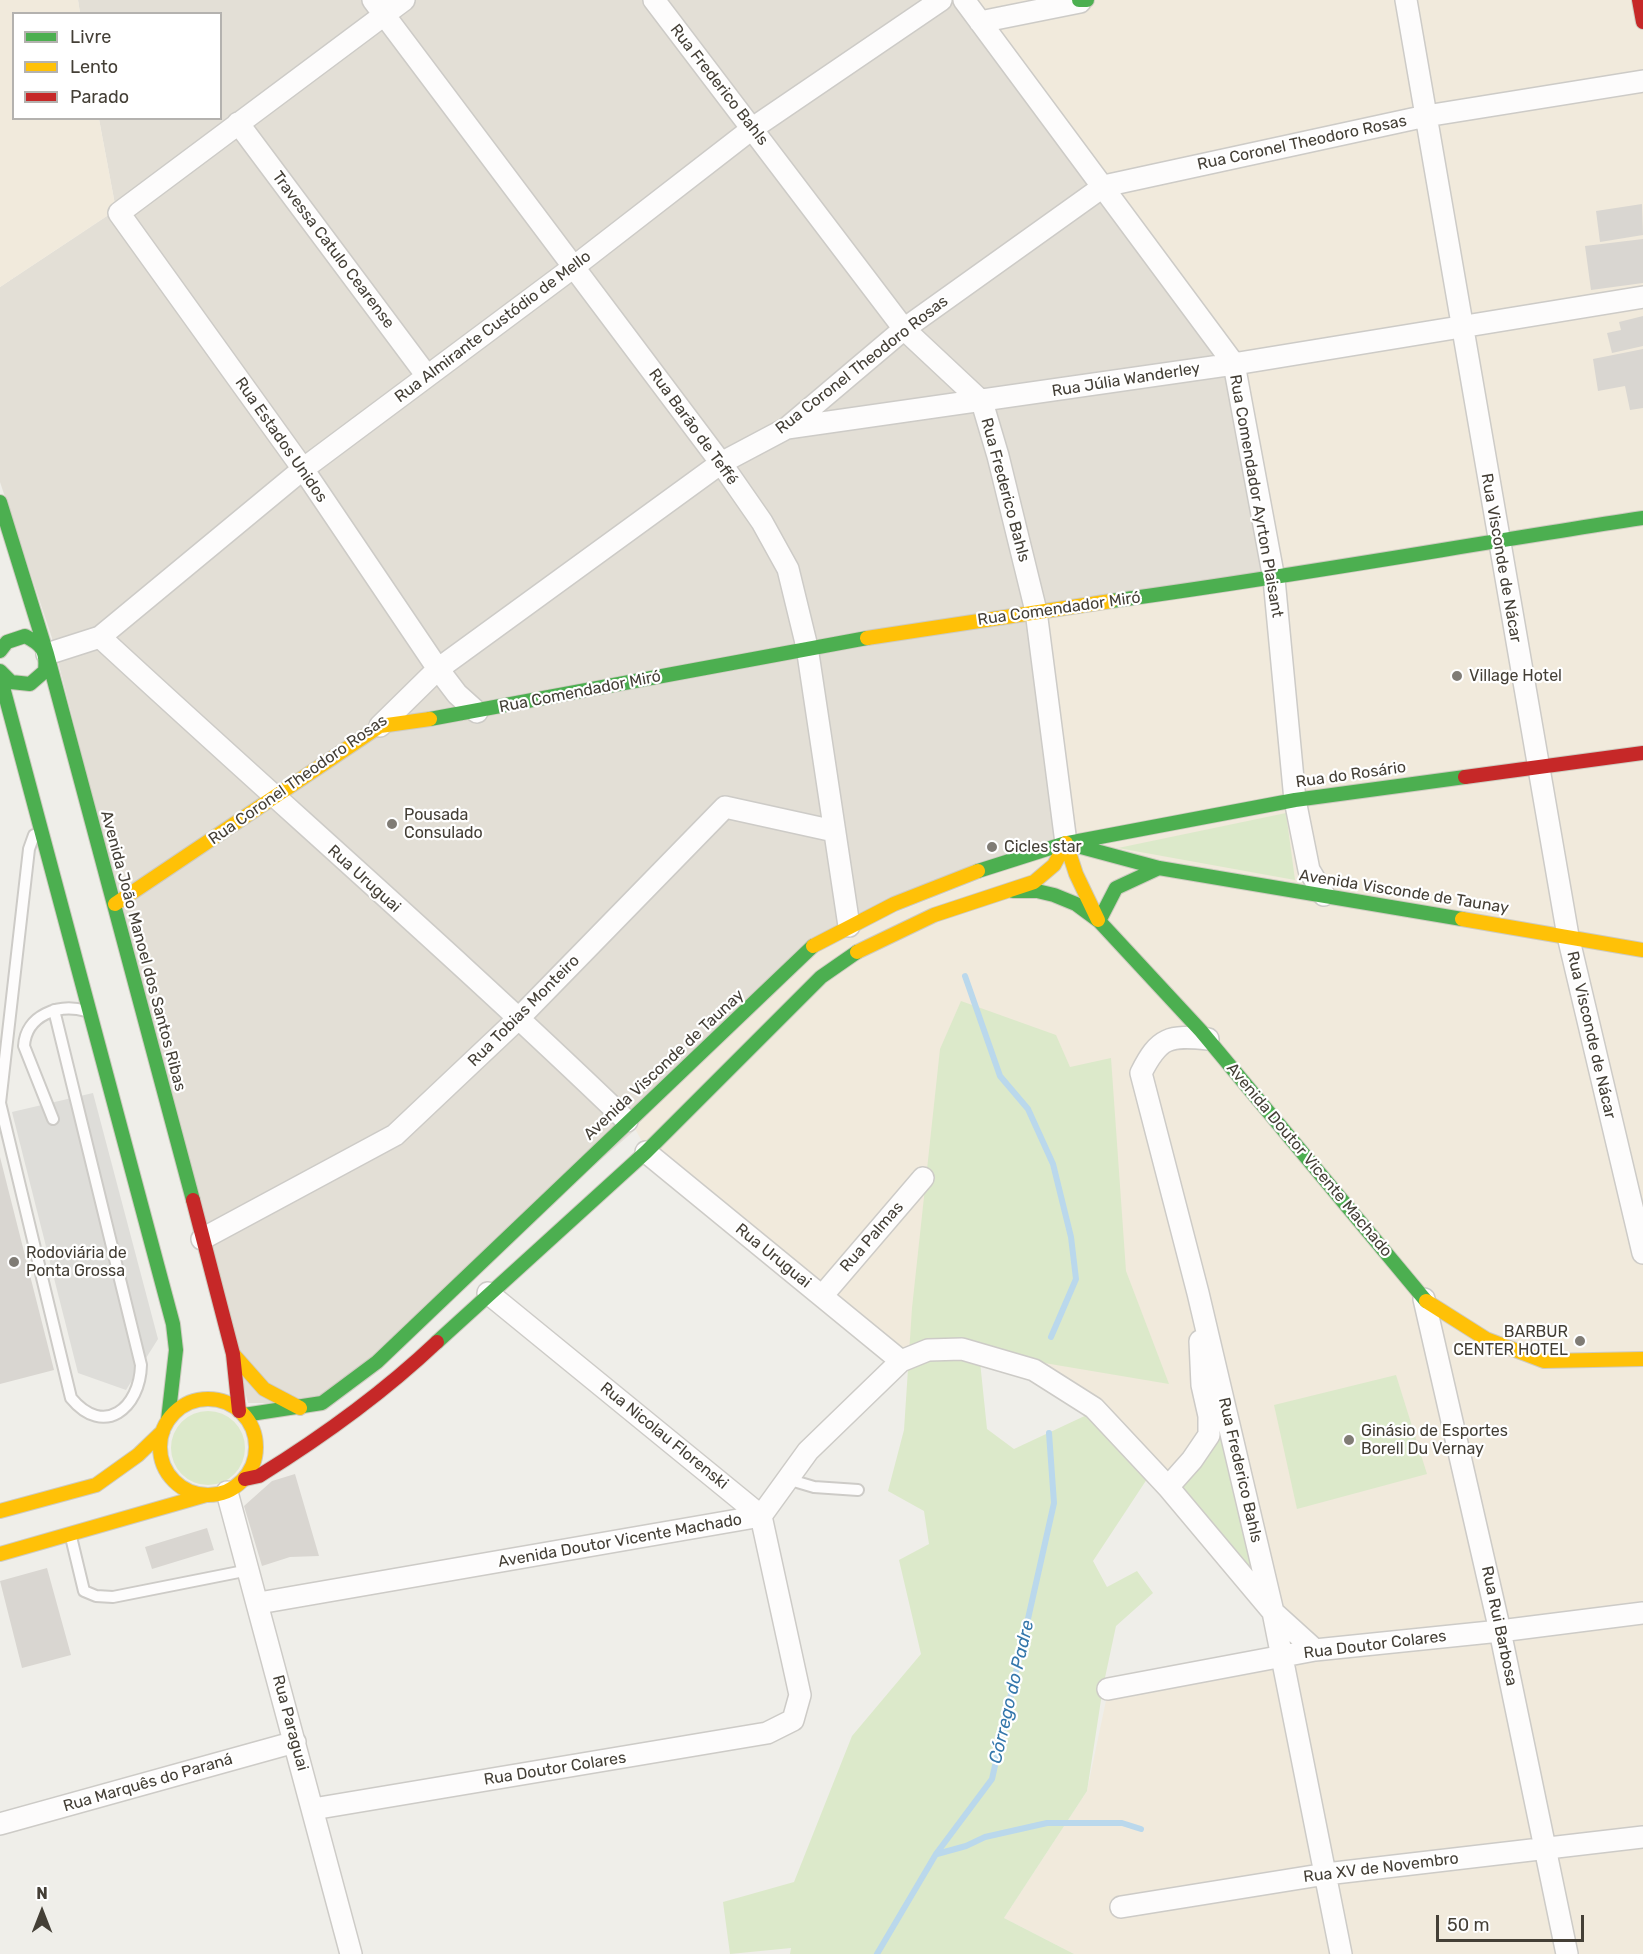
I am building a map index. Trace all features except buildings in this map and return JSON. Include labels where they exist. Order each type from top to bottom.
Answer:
[{"type":"main road","points":[[1639,0],[1643,22]]},
{"type":"main road","name":"Avenida João Manoel dos Santos Ribas","points":[[0,502],[40,638],[48,654],[51,677],[116,904],[233,1354],[242,1413]]},
{"type":"main road","name":"Rua Comendador Miró","points":[[381,726],[477,712],[807,647],[1036,611],[1274,579],[1497,540],[1643,518]]},
{"type":"main road","points":[[0,651],[7,642],[25,636],[41,644],[48,654],[45,671],[30,684],[11,682],[0,673]]},
{"type":"main road","points":[[0,673],[173,1324],[176,1350],[161,1456],[170,1476],[186,1490],[206,1495]]},
{"type":"main road","name":"Rua Coronel Theodoro Rosas","points":[[116,904],[381,726]]},
{"type":"main road","name":"Rua do Rosário","points":[[1066,843],[1295,800],[1539,765],[1643,753]]},
{"type":"main road","points":[[245,1479],[259,1476],[341,1421],[405,1372],[488,1293],[646,1152],[822,977],[861,949],[934,915],[1035,882],[1054,865],[1066,843]]},
{"type":"main road","points":[[1066,843],[1076,874],[1099,921]]},
{"type":"main road","name":"Avenida Visconde de Taunay","points":[[0,1511],[96,1485],[138,1455],[182,1407],[199,1400],[224,1402],[242,1413],[300,1408],[322,1403],[377,1362],[817,942],[894,904],[997,863],[1066,843],[1159,868],[1643,950]]},
{"type":"main road","points":[[1099,921],[1116,888],[1159,868]]},
{"type":"main road","name":"Avenida Doutor Vicente Machado","points":[[1010,891],[1037,891],[1054,895],[1076,904],[1099,921],[1208,1040],[1424,1299],[1486,1339],[1544,1360],[1643,1359]]},
{"type":"main road","points":[[233,1354],[264,1389],[300,1408]]},
{"type":"main road","points":[[0,1554],[206,1495],[227,1492],[245,1479],[251,1470],[256,1448],[251,1426],[242,1413]]},
{"type":"street","points":[[238,123],[378,7],[404,0]]},
{"type":"street","name":"Rua Frederico Bahls","points":[[654,0],[904,329],[982,402],[998,456],[1036,611],[1066,843]]},
{"type":"street","name":"Rua Almirante Custódio de Mello","points":[[48,654],[100,638],[303,469],[575,266],[753,128],[941,0]]},
{"type":"street","name":"Rua Comendador Ayrton Plaisant","points":[[964,0],[1234,364],[1274,579],[1295,800],[1309,870],[1324,895]]},
{"type":"street","points":[[980,22],[1082,0]]},
{"type":"street","name":"Rua Visconde de Nácar","points":[[1406,0],[1497,540],[1568,936],[1643,1253]]},
{"type":"street","name":"Rua Barão de Teffé","points":[[378,7],[721,463],[762,522],[788,569],[807,647],[849,926]]},
{"type":"street","name":"Rua Coronel Theodoro Rosas","points":[[381,726],[438,669],[721,463],[787,428],[904,329],[1104,186],[1426,116],[1643,81]]},
{"type":"street","name":"Rua Estados Unidos","points":[[238,123],[119,213],[303,469],[438,669]]},
{"type":"street","name":"Travessa Catulo Cearense","points":[[238,123],[427,376]]},
{"type":"street","name":"Rua Júlia Wanderley","points":[[787,428],[982,402],[1234,364],[1643,297]]},
{"type":"street","name":"Rua Uruguai","points":[[100,638],[274,799],[520,1017],[627,1121]]},
{"type":"street","name":"Rua Comendador Miró","points":[[438,669],[457,694],[477,712]]},
{"type":"street","name":"Rua Tobias Monteiro","points":[[202,1239],[395,1135],[520,1017],[725,807],[834,831]]},
{"type":"street","name":"Rua Frederico Bahls","points":[[1208,1040],[1181,1036],[1164,1040],[1153,1049],[1141,1073],[1198,1293],[1273,1612],[1341,1954]]},
{"type":"street","name":"Rua Uruguai","points":[[646,1152],[901,1361]]},
{"type":"street","name":"Rua Palmas","points":[[822,1296],[923,1178]]},
{"type":"street","name":"Rua Nicolau Florenski","points":[[488,1293],[761,1516]]},
{"type":"street","points":[[1168,1487],[1192,1460],[1209,1435],[1209,1416],[1202,1385],[1198,1293]]},
{"type":"street","name":"Rua Rui Barbosa","points":[[1424,1299],[1500,1631],[1567,1954]]},
{"type":"street","name":"Avenida Doutor Vicente Machado","points":[[259,1603],[761,1516],[808,1451],[901,1361],[928,1350],[962,1349],[1034,1370],[1094,1408],[1168,1487],[1273,1612],[1315,1650]]},
{"type":"street","name":"Rua Paraguai","points":[[227,1492],[259,1603],[351,1954]]},
{"type":"street","name":"Rua Doutor Colares","points":[[313,1809],[767,1733],[793,1720],[800,1695],[761,1516]]},
{"type":"street","name":"Rua Doutor Colares","points":[[1108,1689],[1315,1650],[1500,1631],[1643,1613]]},
{"type":"street","name":"Rua Marquês do Paraná","points":[[0,1824],[295,1742]]},
{"type":"street","name":"Rua XV de Novembro","points":[[1121,1907],[1326,1874],[1643,1837]]},
{"type":"lane","points":[[39,824],[29,849],[0,1103],[71,1398],[77,1406],[93,1415],[112,1416],[121,1413],[135,1395],[141,1365],[54,1010]]},
{"type":"lane","points":[[53,1119],[24,1046],[25,1034],[30,1026],[54,1010],[77,1008],[89,1012]]},
{"type":"lane","points":[[787,1479],[814,1487],[858,1490]]},
{"type":"lane","points":[[70,1534],[84,1591],[96,1596],[113,1597],[249,1570]]},
{"type":"shaded area","points":[[0,0],[78,0],[80,12],[12,12],[12,120],[99,120],[116,210],[0,287]]},
{"type":"shaded area","points":[[78,0],[963,0],[1230,366],[1269,578],[1078,841],[894,904],[322,1403],[248,1403],[52,638],[0,482],[0,287],[116,210],[99,120],[222,120],[222,12],[80,12]]},
{"type":"shaded area","points":[[965,0],[1643,0],[1643,1954],[1074,1954],[1004,1918],[1087,1791],[1108,1691],[1286,1647],[1157,1472],[1036,1368],[901,1358],[647,1150],[630,1120],[818,943],[1078,841],[1042,613],[1272,578],[1230,366]]},
{"type":"shaded area","points":[[93,1093],[158,1339],[126,1390],[78,1373],[12,1112]]},
{"type":"green space","points":[[1286,813],[1295,880],[1118,848]]},
{"type":"green space","points":[[961,1001],[1056,1035],[1070,1067],[1111,1058],[1126,1271],[1169,1384],[979,1352],[987,1429],[1014,1449],[1091,1413],[1149,1476],[1093,1561],[1107,1587],[1137,1571],[1153,1593],[1116,1626],[1103,1687],[1087,1791],[1004,1918],[1074,1954],[790,1954],[791,1948],[730,1954],[723,1902],[794,1882],[852,1736],[921,1654],[899,1560],[929,1544],[924,1511],[888,1491],[904,1430],[912,1308],[940,1049]]},
{"type":"green space","name":"Ginásio de Esportes Borell Du Vernay","points":[[1396,1375],[1427,1474],[1297,1509],[1274,1405]]},
{"type":"green space","points":[[1208,1382],[1257,1577],[1182,1490],[1182,1484],[1204,1456]]},
{"type":"green space","points":[[201,1411],[215,1411],[229,1417],[239,1427],[245,1441],[245,1455],[239,1469],[229,1479],[215,1485],[201,1485],[187,1479],[177,1469],[171,1455],[171,1441],[177,1427],[187,1417]]},
{"type":"waterway","name":"Córrego do Padre","points":[[965,976],[1000,1076],[1028,1109],[1053,1164],[1071,1237],[1076,1279],[1051,1337]]},
{"type":"waterway","name":"Córrego do Padre","points":[[877,1954],[936,1854],[992,1779],[1054,1503],[1049,1433]]},
{"type":"waterway","points":[[937,1854],[966,1846],[985,1837],[1047,1823],[1122,1823],[1141,1829]]},
{"type":"traffic: fast","points":[[1079,0],[1087,0]]},
{"type":"traffic: fast","points":[[0,502],[47,654],[193,1200]]},
{"type":"traffic: fast","points":[[1111,601],[1643,518]]},
{"type":"traffic: fast","points":[[0,651],[7,642],[25,636],[40,646],[45,664],[45,671],[30,684],[11,682],[0,671]]},
{"type":"traffic: fast","points":[[430,719],[867,638]]},
{"type":"traffic: fast","points":[[0,676],[173,1324],[176,1350],[168,1420]]},
{"type":"traffic: fast","points":[[1068,843],[1295,800],[1465,777]]},
{"type":"traffic: fast","points":[[978,871],[1066,843],[1159,868],[1462,919]]},
{"type":"traffic: fast","points":[[1099,921],[1116,888],[1159,868]]},
{"type":"traffic: fast","points":[[1013,891],[1037,891],[1054,895],[1076,904],[1099,921],[1201,1031],[1426,1301]]},
{"type":"traffic: fast","points":[[244,1415],[322,1403],[377,1362],[813,946]]},
{"type":"traffic: fast","points":[[437,1342],[646,1152],[821,977],[857,952]]},
{"type":"traffic: slow","points":[[867,638],[1111,601]]},
{"type":"traffic: slow","points":[[115,904],[380,726],[430,719]]},
{"type":"traffic: slow","points":[[1066,843],[1076,874],[1098,920]]},
{"type":"traffic: slow","points":[[857,952],[934,915],[1034,882],[1054,865],[1066,843]]},
{"type":"traffic: slow","points":[[813,946],[894,904],[978,871]]},
{"type":"traffic: slow","points":[[1462,919],[1643,950]]},
{"type":"traffic: slow","points":[[1426,1301],[1486,1339],[1544,1361],[1643,1359]]},
{"type":"traffic: slow","points":[[233,1354],[264,1389],[300,1408]]},
{"type":"traffic: slow","points":[[208,1399],[226,1403],[242,1413],[252,1429],[256,1447],[252,1465],[242,1481],[226,1491],[208,1495],[190,1491],[174,1481],[164,1465],[160,1447],[164,1429],[174,1413],[190,1403],[208,1399]]},
{"type":"traffic: slow","points":[[0,1511],[96,1485],[138,1455],[163,1431]]},
{"type":"traffic: slow","points":[[0,1554],[206,1495]]},
{"type":"traffic: jam","points":[[1639,0],[1643,22]]},
{"type":"traffic: jam","points":[[1465,777],[1643,753]]},
{"type":"traffic: jam","points":[[193,1200],[233,1354],[239,1411]]},
{"type":"traffic: jam","points":[[245,1479],[259,1476],[329,1430],[374,1397],[437,1342]]},
{"type":"place","name":"Village Hotel","points":[[1457,676]]},
{"type":"place","name":"Pousada Consulado","points":[[392,824]]},
{"type":"place","name":"Cicles star","points":[[992,847]]},
{"type":"place","name":"Rodoviária de Ponta Grossa","points":[[14,1262]]},
{"type":"place","name":"BARBUR CENTER HOTEL","points":[[1580,1341]]},
{"type":"place","name":"Ginásio de Esportes Borell Du Vernay","points":[[1349,1440]]}]
